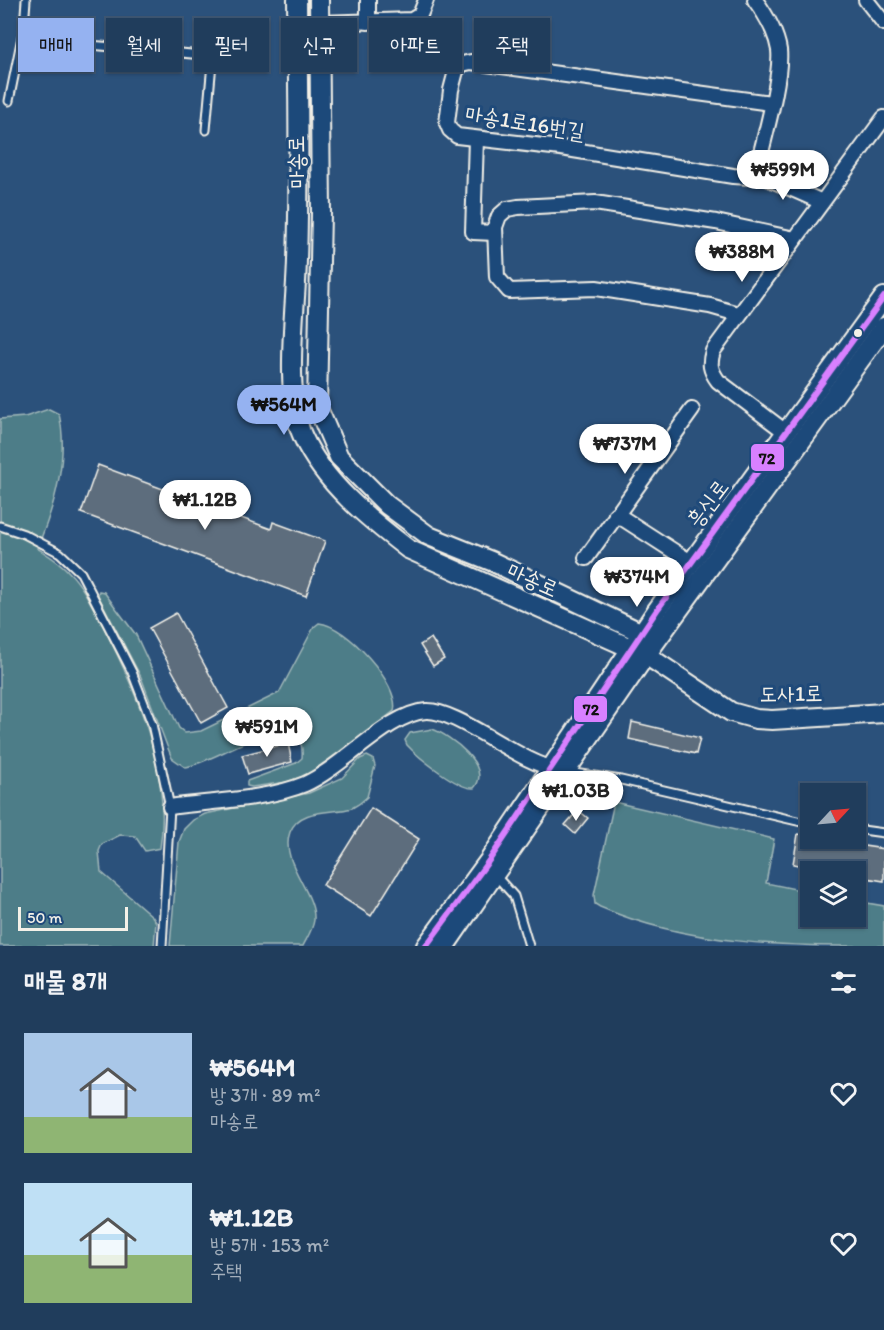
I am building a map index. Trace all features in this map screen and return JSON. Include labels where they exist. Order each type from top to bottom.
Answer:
[{"type":"street","name":"마송로","points":[[297,0],[298,235],[293,392],[302,435],[323,471],[376,524],[408,549],[639,651]]},
{"type":"street","name":"마송로","points":[[319,0],[319,18]]},
{"type":"street","points":[[368,0],[368,22]]},
{"type":"street","points":[[357,22],[412,20],[420,15],[426,0]]},
{"type":"street","points":[[755,0],[769,20],[779,50],[779,68],[756,173],[822,202]]},
{"type":"street","points":[[866,0],[884,23]]},
{"type":"street","name":"마송1로16번길","points":[[756,173],[750,177],[733,176],[561,148],[457,136],[450,130],[447,123],[456,71],[462,64],[471,62],[771,103]]},
{"type":"street","name":"마송로","points":[[320,72],[321,213],[316,351],[317,406],[339,457],[387,505],[429,537],[490,561],[642,633]]},
{"type":"street","points":[[787,433],[718,381],[712,372],[710,362],[713,351],[884,118]]},
{"type":"street","points":[[476,139],[473,232],[495,233]]},
{"type":"street","points":[[738,314],[710,306],[597,288],[509,291],[497,277],[495,233],[499,216],[507,208],[595,203],[716,222],[795,239]]},
{"type":"street","name":"흥신로","points":[[642,633],[884,297]]},
{"type":"street","name":"흥신로","points":[[445,946],[496,876],[560,770],[639,651],[884,327]]},
{"type":"street","points":[[586,558],[692,411]]},
{"type":"street","points":[[616,514],[692,563]]},
{"type":"street","points":[[639,651],[642,633]]},
{"type":"street","name":"도사1로","points":[[639,651],[719,706],[744,717],[793,719],[884,713]]},
{"type":"street","points":[[170,807],[276,792],[305,784],[345,759],[403,716],[427,711],[451,718],[523,758],[560,770]]},
{"type":"street","name":"흥신로","points":[[426,946],[560,770]]},
{"type":"lane","points":[[24,18],[26,0]]},
{"type":"lane","points":[[94,45],[204,55],[212,63],[213,73],[206,130]]},
{"type":"lane","points":[[9,101],[18,58]]},
{"type":"lane","points":[[0,526],[24,534],[60,553],[81,573],[132,672],[152,724],[170,807],[162,946]]},
{"type":"lane","points":[[560,770],[631,782],[800,822]]},
{"type":"lane","points":[[866,831],[884,833]]},
{"type":"lane","points":[[496,876],[514,896],[529,946]]},
{"type":"green space","points":[[49,409],[59,414],[62,430],[61,465],[54,499],[37,548],[65,568],[84,591],[116,651],[149,734],[161,791],[160,848],[145,851],[135,836],[120,835],[102,844],[99,851],[101,872],[156,922],[154,946],[0,946],[0,419],[25,417]]},
{"type":"green space","points":[[99,591],[104,592],[136,635],[179,728],[185,733],[201,731],[279,693],[314,627],[319,623],[330,626],[343,634],[369,658],[389,687],[394,700],[394,711],[316,771],[287,782],[247,786],[247,781],[296,763],[302,758],[300,740],[290,733],[275,733],[256,738],[185,767],[172,758],[141,677],[98,595]]},
{"type":"green space","points":[[432,729],[458,745],[474,762],[478,771],[478,780],[474,788],[459,784],[449,778],[407,745],[405,740],[410,733]]},
{"type":"green space","points":[[367,756],[373,759],[375,766],[367,797],[352,808],[309,815],[295,824],[290,832],[289,854],[313,909],[314,920],[303,946],[170,946],[179,842],[184,829],[193,820],[205,814],[309,793],[342,778],[360,759]]},
{"type":"green space","points":[[614,802],[774,839],[766,883],[800,890],[800,927],[866,927],[866,903],[884,906],[884,946],[775,944],[669,930],[600,907],[595,904],[594,895]]},
{"type":"building","points":[[98,465],[271,529],[273,522],[325,541],[306,596],[81,513]]},
{"type":"building","points":[[176,613],[228,708],[201,723],[149,628]]},
{"type":"building","points":[[431,638],[444,659],[433,666],[420,645]]},
{"type":"building","points":[[632,722],[700,738],[696,754],[629,739]]},
{"type":"building","points":[[288,743],[292,762],[248,774],[242,755]]},
{"type":"building","points":[[371,808],[419,839],[371,916],[323,885]]},
{"type":"building","points":[[578,810],[588,818],[575,834],[565,825]]},
{"type":"building","points":[[798,834],[800,834],[800,849],[866,849],[866,846],[884,849],[884,881],[866,878],[866,861],[800,861],[800,865],[793,864]]},
{"type":"transit line","name":"72","points":[[426,946],[490,859],[657,610],[884,297]]}]
